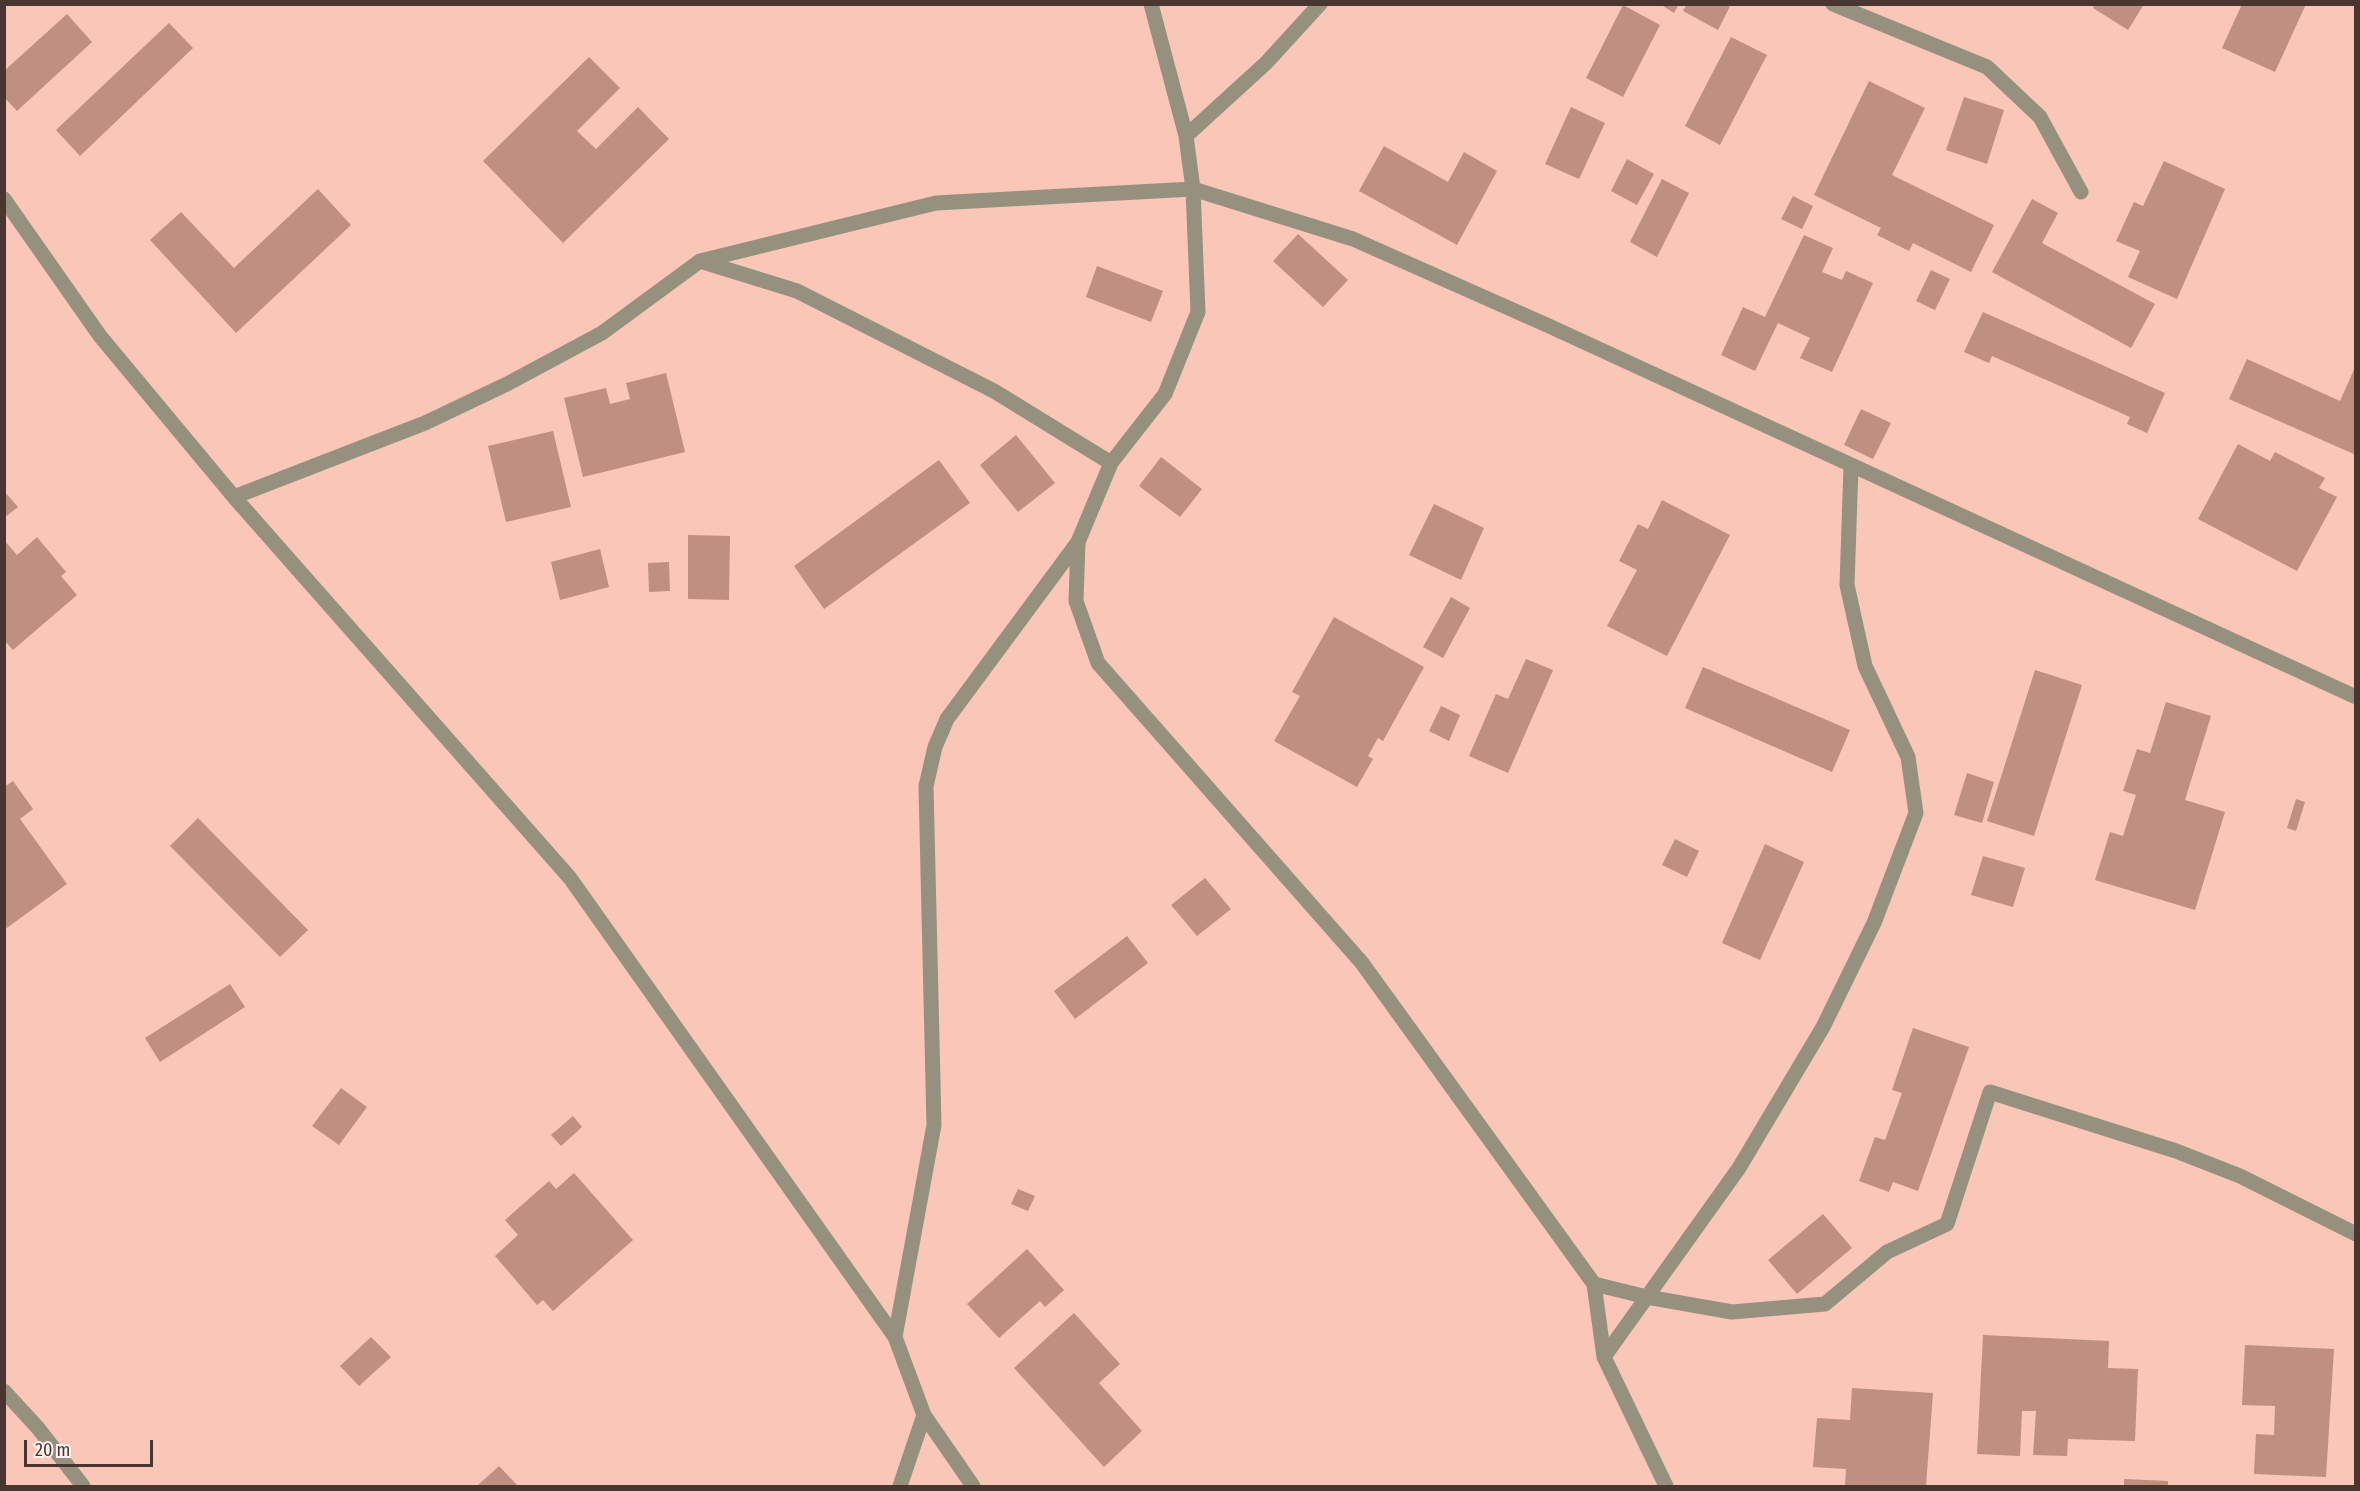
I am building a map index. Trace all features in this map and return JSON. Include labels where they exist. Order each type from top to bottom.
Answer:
[{"type":"street","points":[[895,1337],[934,1125],[926,786],[935,747],[947,719],[1078,542],[1112,463],[1165,394],[1198,312],[1193,189],[1186,136],[1151,4]]},
{"type":"street","points":[[1186,136],[1266,63],[1320,4]]},
{"type":"street","points":[[1833,4],[1987,67],[2040,117],[2080,192]]},
{"type":"street","points":[[234,497],[425,423],[507,384],[602,333],[700,261],[936,203],[1193,189],[1353,239],[1549,326],[2355,697]]},
{"type":"street","points":[[4,199],[100,336],[234,497],[570,878],[895,1337],[924,1415],[974,1486]]},
{"type":"street","points":[[700,261],[797,291],[994,391],[1112,463]]},
{"type":"street","points":[[1604,1357],[1739,1168],[1823,1027],[1874,923],[1916,813],[1908,757],[1865,666],[1847,585],[1851,466]]},
{"type":"street","points":[[1078,542],[1076,601],[1098,663],[1362,963],[1594,1284],[1604,1357],[1666,1486]]},
{"type":"street","points":[[1594,1284],[1647,1297],[1732,1312],[1825,1304],[1887,1252],[1947,1224],[1990,1092],[2176,1151],[2240,1176],[2355,1234]]},
{"type":"street","points":[[4,1391],[38,1428],[82,1486]]},
{"type":"street","points":[[900,1486],[924,1415]]},
{"type":"building","points":[[1660,4],[1679,4],[1674,13]]},
{"type":"building","points":[[1687,4],[1731,4],[1718,30],[1683,11]]},
{"type":"building","points":[[2095,4],[2144,4],[2128,30],[2093,8]]},
{"type":"building","points":[[2242,4],[2306,4],[2275,72],[2222,48]]},
{"type":"building","points":[[1623,5],[1660,25],[1623,97],[1586,78]]},
{"type":"building","points":[[67,14],[92,42],[17,111],[4,97],[4,71]]},
{"type":"building","points":[[169,23],[193,48],[80,156],[56,130]]},
{"type":"building","points":[[1731,37],[1767,55],[1720,145],[1685,126]]},
{"type":"building","points":[[589,57],[620,88],[577,131],[596,149],[638,107],[669,139],[563,243],[483,161]]},
{"type":"building","points":[[1869,81],[1925,108],[1892,175],[1994,225],[1971,272],[1913,243],[1909,251],[1877,235],[1881,228],[1814,195]]},
{"type":"building","points":[[1964,97],[2004,110],[1987,164],[1946,150]]},
{"type":"building","points":[[1571,107],[1605,123],[1579,179],[1545,164]]},
{"type":"building","points":[[1384,146],[1448,182],[1464,152],[1497,171],[1457,245],[1359,191]]},
{"type":"building","points":[[1627,159],[1654,174],[1637,205],[1611,191]]},
{"type":"building","points":[[2164,161],[2225,189],[2177,299],[2128,277],[2140,251],[2116,241],[2134,202],[2143,206]]},
{"type":"building","points":[[1662,179],[1689,193],[1657,257],[1630,242]]},
{"type":"building","points":[[318,189],[351,225],[236,333],[150,240],[181,212],[234,268]]},
{"type":"building","points":[[1793,196],[1813,206],[1802,229],[1781,219]]},
{"type":"building","points":[[2032,199],[2058,213],[2042,243],[2155,304],[2131,348],[1992,272]]},
{"type":"building","points":[[1298,234],[1348,280],[1323,307],[1273,261]]},
{"type":"building","points":[[1804,235],[1833,248],[1822,272],[1842,280],[1846,271],[1873,283],[1832,372],[1800,358],[1810,338],[1778,323],[1755,371],[1721,355],[1743,307],[1765,317]]},
{"type":"building","points":[[1097,266],[1163,291],[1151,322],[1086,297]]},
{"type":"building","points":[[1931,270],[1950,279],[1935,310],[1916,301]]},
{"type":"building","points":[[1983,312],[2165,393],[2147,433],[2127,424],[2130,417],[1992,356],[1989,363],[1964,352]]},
{"type":"building","points":[[2247,359],[2340,401],[2356,365],[2356,455],[2229,399]]},
{"type":"building","points":[[666,373],[685,452],[583,477],[564,398],[606,388],[610,404],[630,399],[626,383]]},
{"type":"building","points":[[1861,409],[1891,423],[1873,459],[1844,445]]},
{"type":"building","points":[[553,431],[571,507],[506,522],[488,446]]},
{"type":"building","points":[[1016,435],[1055,483],[1018,512],[980,465]]},
{"type":"building","points":[[2238,444],[2270,461],[2275,452],[2325,478],[2319,488],[2337,497],[2297,571],[2198,519]]},
{"type":"building","points":[[1161,457],[1202,489],[1180,517],[1139,486]]},
{"type":"building","points":[[939,460],[970,503],[824,609],[794,566]]},
{"type":"building","points":[[4,491],[18,507],[4,518]]},
{"type":"building","points":[[1662,500],[1730,535],[1667,656],[1607,626],[1637,570],[1619,561],[1638,524],[1648,529]]},
{"type":"building","points":[[1434,504],[1484,528],[1461,580],[1409,555]]},
{"type":"building","points":[[688,535],[730,536],[729,600],[688,599]]},
{"type":"building","points":[[37,537],[66,572],[61,576],[77,595],[13,650],[4,640],[4,540],[17,555]]},
{"type":"building","points":[[600,549],[609,587],[560,600],[551,562]]},
{"type":"building","points":[[669,562],[670,591],[649,592],[648,563]]},
{"type":"building","points":[[1451,597],[1470,608],[1443,658],[1423,647]]},
{"type":"building","points":[[1334,617],[1424,667],[1383,741],[1378,738],[1368,756],[1373,759],[1357,787],[1274,741],[1300,696],[1292,692]]},
{"type":"building","points":[[1526,659],[1553,670],[1508,773],[1469,756],[1496,694],[1508,699]]},
{"type":"building","points":[[1703,667],[1850,730],[1832,772],[1685,708]]},
{"type":"building","points":[[2035,670],[2082,685],[2034,836],[1987,821]]},
{"type":"building","points":[[2166,702],[2211,716],[2185,800],[2225,812],[2195,910],[2095,880],[2110,832],[2123,836],[2136,795],[2123,791],[2137,749],[2150,753]]},
{"type":"building","points":[[1441,706],[1460,715],[1449,741],[1429,731]]},
{"type":"building","points":[[1967,773],[1994,782],[1982,823],[1954,815]]},
{"type":"building","points":[[13,781],[33,809],[20,819],[67,884],[4,930],[4,787]]},
{"type":"building","points":[[2296,799],[2305,802],[2296,831],[2287,828]]},
{"type":"building","points":[[198,818],[308,930],[280,957],[170,846]]},
{"type":"building","points":[[1675,839],[1699,851],[1687,877],[1662,865]]},
{"type":"building","points":[[1765,844],[1804,862],[1760,960],[1722,943]]},
{"type":"building","points":[[1983,856],[2025,868],[2013,907],[1971,895]]},
{"type":"building","points":[[1205,878],[1231,909],[1197,936],[1171,905]]},
{"type":"building","points":[[1127,936],[1148,963],[1075,1019],[1054,991]]},
{"type":"building","points":[[230,984],[245,1007],[160,1062],[145,1038]]},
{"type":"building","points":[[1913,1028],[1969,1047],[1918,1191],[1893,1182],[1889,1192],[1859,1181],[1875,1137],[1885,1140],[1902,1093],[1892,1090]]},
{"type":"building","points":[[341,1088],[367,1107],[339,1145],[312,1126]]},
{"type":"building","points":[[573,1116],[582,1127],[561,1146],[551,1135]]},
{"type":"building","points":[[574,1173],[633,1240],[553,1311],[543,1300],[537,1305],[495,1256],[518,1235],[505,1220],[549,1181],[556,1189]]},
{"type":"building","points":[[1018,1189],[1035,1196],[1028,1211],[1011,1204]]},
{"type":"building","points":[[1823,1214],[1852,1248],[1797,1294],[1768,1260]]},
{"type":"building","points":[[1027,1249],[1064,1290],[1045,1307],[1040,1301],[999,1338],[967,1304]]},
{"type":"building","points":[[1074,1313],[1120,1364],[1099,1383],[1142,1431],[1104,1467],[1014,1368]]},
{"type":"building","points":[[1983,1335],[2109,1341],[2108,1368],[2138,1369],[2135,1441],[2068,1439],[2067,1456],[2033,1455],[2036,1411],[2022,1411],[2020,1456],[1977,1454]]},
{"type":"building","points":[[371,1337],[391,1357],[359,1386],[340,1366]]},
{"type":"building","points":[[2245,1345],[2334,1349],[2326,1477],[2254,1474],[2256,1434],[2274,1435],[2275,1406],[2242,1405]]},
{"type":"building","points":[[1852,1388],[1933,1393],[1926,1486],[1845,1486],[1846,1469],[1813,1467],[1817,1418],[1850,1420]]},
{"type":"building","points":[[499,1466],[518,1486],[477,1486]]},
{"type":"building","points":[[2124,1479],[2168,1481],[2168,1486],[2124,1486]]}]
